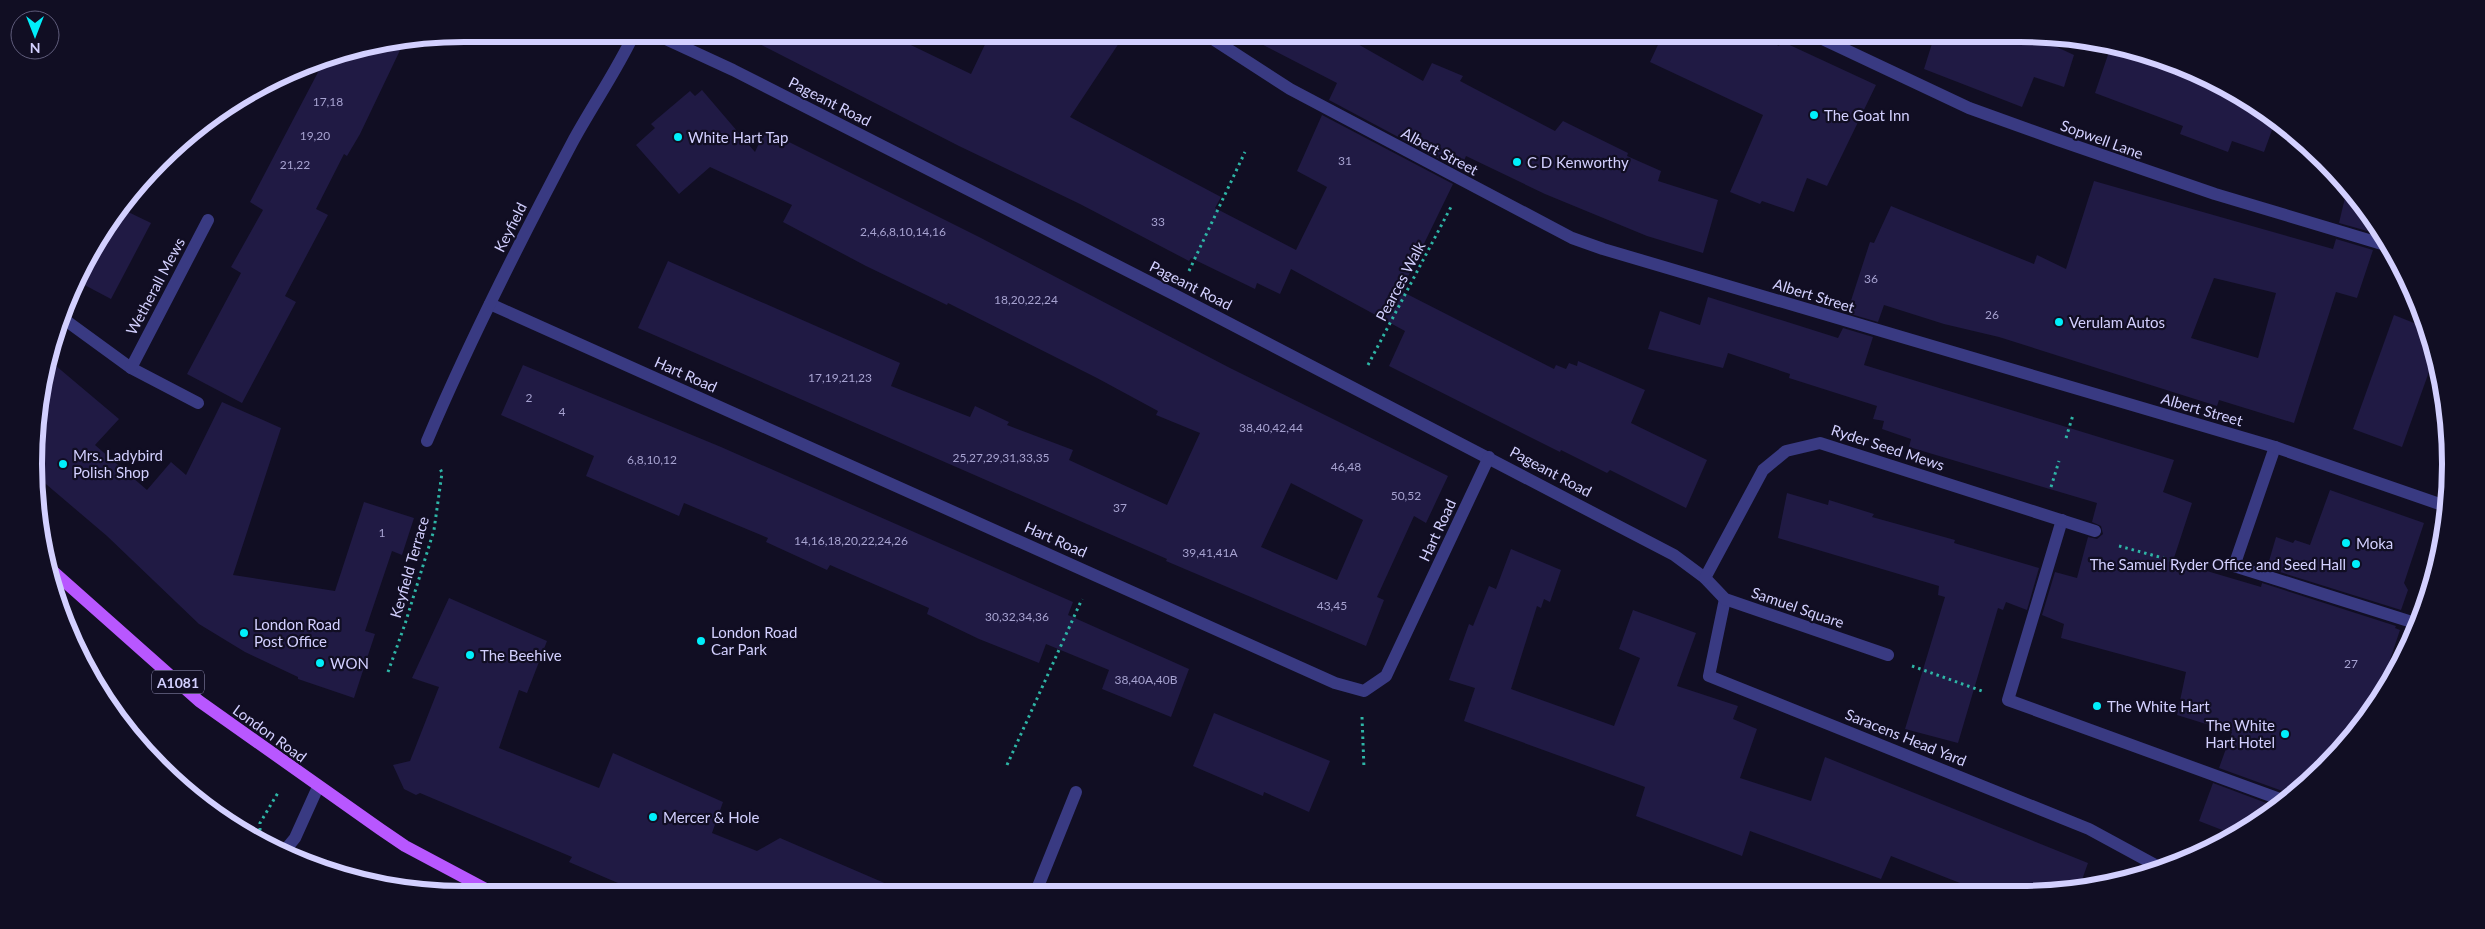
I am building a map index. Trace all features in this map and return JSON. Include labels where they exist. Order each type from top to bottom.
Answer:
[{"type":"main road","name":"London Road","points":[[57,575],[199,701],[292,769],[405,846],[479,886]]},
{"type":"street","name":"Keyfield","points":[[427,440],[456,371],[573,140],[630,42]]},
{"type":"street","name":"Pageant Road","points":[[672,42],[733,70],[1489,457],[1674,555],[1705,578]]},
{"type":"street","name":"Albert Street","points":[[1218,42],[1290,88],[1572,238],[1603,249],[2275,447],[2441,504]]},
{"type":"street","name":"Sopwell Lane","points":[[1829,42],[1969,108],[2215,194],[2379,243]]},
{"type":"street","name":"Wetherall Mews","points":[[131,368],[208,220]]},
{"type":"street","name":"Hart Road","points":[[490,304],[1335,683],[1364,691],[1386,676],[1489,457]]},
{"type":"street","points":[[68,322],[131,368],[198,403]]},
{"type":"street","name":"Ryder Seed Mews","points":[[1705,578],[1763,470],[1786,451],[1820,443],[2095,531]]},
{"type":"street","points":[[2275,447],[2234,566],[2412,622]]},
{"type":"street","points":[[2062,520],[2008,700],[2278,798]]},
{"type":"street","name":"Samuel Square","points":[[1705,578],[1725,599],[1888,655]]},
{"type":"street","name":"Saracens Head Yard","points":[[1725,599],[1709,676],[2089,829],[2154,864]]},
{"type":"street","points":[[288,847],[295,838],[318,787]]},
{"type":"street","points":[[1038,886],[1076,792]]},
{"type":"path","points":[[1176,296],[1245,152]]},
{"type":"path","name":"Pearces Walk","points":[[1355,390],[1464,182]]},
{"type":"path","name":"Keyfield Terrace","points":[[388,672],[434,530],[442,473],[427,440]]},
{"type":"path","points":[[2095,531],[2115,545],[2185,564],[2234,566]]},
{"type":"path","points":[[1007,765],[1093,573]]},
{"type":"path","points":[[1888,655],[1904,663],[2008,700]]},
{"type":"path","points":[[1364,691],[1362,725],[1364,769]]},
{"type":"path","points":[[260,834],[260,822],[292,769]]},
{"type":"building","points":[[756,42],[905,42],[971,74],[986,42],[1120,42],[1070,117],[1221,197],[1215,208],[1296,250],[1327,187],[1297,171],[1322,115],[1453,184],[1401,291],[1554,369],[1556,365],[1566,369],[1569,363],[1577,366],[1578,361],[1645,390],[1631,423],[1707,460],[1686,508],[1610,470],[1607,473],[1561,450],[1560,452],[1389,366],[1405,331],[1291,269],[1280,294],[1257,283],[1255,289],[1191,258],[1189,261],[1080,204],[959,146]]},
{"type":"building","points":[[1258,42],[1354,42],[1423,81],[1432,63],[1463,76],[1460,81],[1555,131],[1563,121],[1628,153],[1627,156],[1661,171],[1658,181],[1718,200],[1703,253],[1647,236],[1545,194],[1466,156],[1460,170],[1329,100],[1337,83]]},
{"type":"building","points":[[1659,42],[1770,42],[1779,46],[1781,42],[1783,42],[1876,85],[1827,186],[1807,178],[1794,212],[1762,201],[1760,204],[1730,192],[1763,115],[1650,62]]},
{"type":"building","points":[[1932,42],[2048,43],[2074,55],[2064,87],[2034,77],[2022,107],[1924,69]]},
{"type":"building","points":[[401,47],[360,134],[347,156],[344,154],[316,209],[328,215],[285,296],[296,302],[242,403],[187,374],[241,273],[231,267],[263,210],[250,202],[320,68],[355,57]]},
{"type":"building","points":[[2109,52],[2156,65],[2207,86],[2232,99],[2273,127],[2264,152],[2232,141],[2228,152],[2180,134],[2183,126],[2095,93]]},
{"type":"building","points":[[702,90],[755,152],[765,130],[981,238],[1230,368],[1448,476],[1426,523],[1414,516],[1377,597],[1384,600],[1366,646],[1166,561],[1167,559],[638,328],[668,261],[900,363],[891,386],[970,417],[975,406],[1009,422],[1007,425],[1073,450],[1069,460],[1167,505],[1200,433],[1156,415],[1158,411],[1097,378],[948,303],[947,305],[866,266],[783,222],[792,205],[710,167],[679,194],[636,145],[655,128],[651,124],[690,91],[695,96]],"holes":[[[1291,483],[1363,520],[1337,580],[1261,547]]]},
{"type":"building","points":[[2094,181],[2333,249],[2336,239],[2373,250],[2357,298],[2336,292],[2294,423],[2219,400],[2217,406],[1999,337],[1944,324],[1884,305],[1878,322],[1847,313],[1870,242],[1874,243],[1891,206],[2034,264],[2037,255],[2066,269]],"holes":[[[2214,278],[2276,293],[2258,358],[2191,338]]]},
{"type":"building","points":[[2345,196],[2373,232],[2339,223]]},
{"type":"building","points":[[127,212],[151,223],[111,299],[83,284],[99,253]]},
{"type":"building","points":[[1708,297],[1838,338],[1843,328],[1873,337],[1864,365],[2174,460],[2163,492],[2192,503],[2173,561],[2261,587],[2262,583],[2396,626],[2395,628],[2400,630],[2383,681],[2338,743],[2299,782],[2286,792],[2219,768],[2232,732],[2177,715],[2186,672],[2061,638],[2064,624],[2042,615],[2055,572],[2077,578],[2088,537],[2097,539],[2103,534],[2101,526],[2092,522],[2097,503],[1909,447],[1911,439],[1882,429],[1884,421],[1873,419],[1877,406],[1789,378],[1790,374],[1728,353],[1723,368],[1648,349],[1660,311],[1700,325]]},
{"type":"building","points":[[2394,315],[2418,325],[2431,367],[2402,447],[2353,429]]},
{"type":"building","points":[[55,365],[119,419],[95,445],[147,490],[171,462],[186,475],[222,402],[281,428],[233,575],[335,591],[364,502],[414,518],[402,555],[392,551],[365,631],[375,634],[354,698],[298,679],[298,677],[245,652],[199,624],[107,536],[43,481],[43,437],[46,409]]},
{"type":"building","points":[[523,365],[721,447],[1073,602],[1068,615],[1189,669],[1171,717],[1102,689],[1109,670],[1046,644],[1039,663],[979,639],[927,614],[929,608],[830,565],[827,570],[766,542],[768,538],[684,503],[679,516],[586,476],[594,456],[501,415]]},
{"type":"building","name":"Moka","points":[[2330,490],[2424,523],[2404,583],[2408,590],[2401,610],[2267,568],[2276,537],[2293,543],[2295,540],[2310,545]]},
{"type":"building","points":[[1787,493],[1828,505],[1829,500],[1874,514],[1872,517],[1955,540],[1954,543],[2039,568],[2027,610],[2006,602],[2003,610],[1998,608],[1958,743],[1905,729],[1945,597],[1938,595],[1939,586],[1778,538]]},
{"type":"building","points":[[1511,549],[1561,570],[1550,602],[1544,599],[1541,608],[1537,606],[1511,689],[1614,726],[1640,658],[1619,649],[1633,610],[1696,633],[1677,686],[1738,706],[1733,719],[1757,729],[1740,778],[1811,801],[1825,757],[2088,863],[2081,882],[2048,886],[1968,886],[1891,856],[1881,879],[1750,831],[1742,856],[1636,816],[1645,787],[1464,721],[1475,688],[1449,680],[1469,624],[1473,626],[1489,586],[1496,589]]},
{"type":"building","points":[[449,598],[547,641],[527,693],[519,690],[499,748],[599,788],[613,753],[723,802],[712,833],[757,851],[780,838],[891,886],[625,886],[569,862],[572,857],[420,793],[416,795],[404,789],[393,765],[410,761],[439,687],[412,678]]},
{"type":"building","points":[[1214,713],[1330,761],[1309,812],[1264,792],[1263,796],[1193,766]]},
{"type":"building","name":"The White Hart Hotel","points":[[2213,783],[2270,804],[2228,832],[2199,821]]},
{"type":"place","name":"The Goat Inn","points":[[1814,115]]},
{"type":"place","name":"White Hart Tap","points":[[678,137]]},
{"type":"place","name":"C D Kenworthy","points":[[1517,162]]},
{"type":"place","name":"Verulam Autos","points":[[2059,322]]},
{"type":"place","name":"Mrs. Ladybird Polish Shop","points":[[63,464]]},
{"type":"place","name":"Moka","points":[[2346,543]]},
{"type":"place","name":"The Samuel Ryder Office and Seed Hall","points":[[2356,564]]},
{"type":"place","name":"London Road Post Office","points":[[244,633]]},
{"type":"place","name":"London Road Car Park","points":[[701,641]]},
{"type":"place","name":"The Beehive","points":[[470,655]]},
{"type":"place","name":"WON","points":[[320,663]]},
{"type":"place","name":"The White Hart","points":[[2097,706]]},
{"type":"place","name":"The White Hart Hotel","points":[[2285,734]]},
{"type":"place","name":"Mercer & Hole","points":[[653,817]]}]
